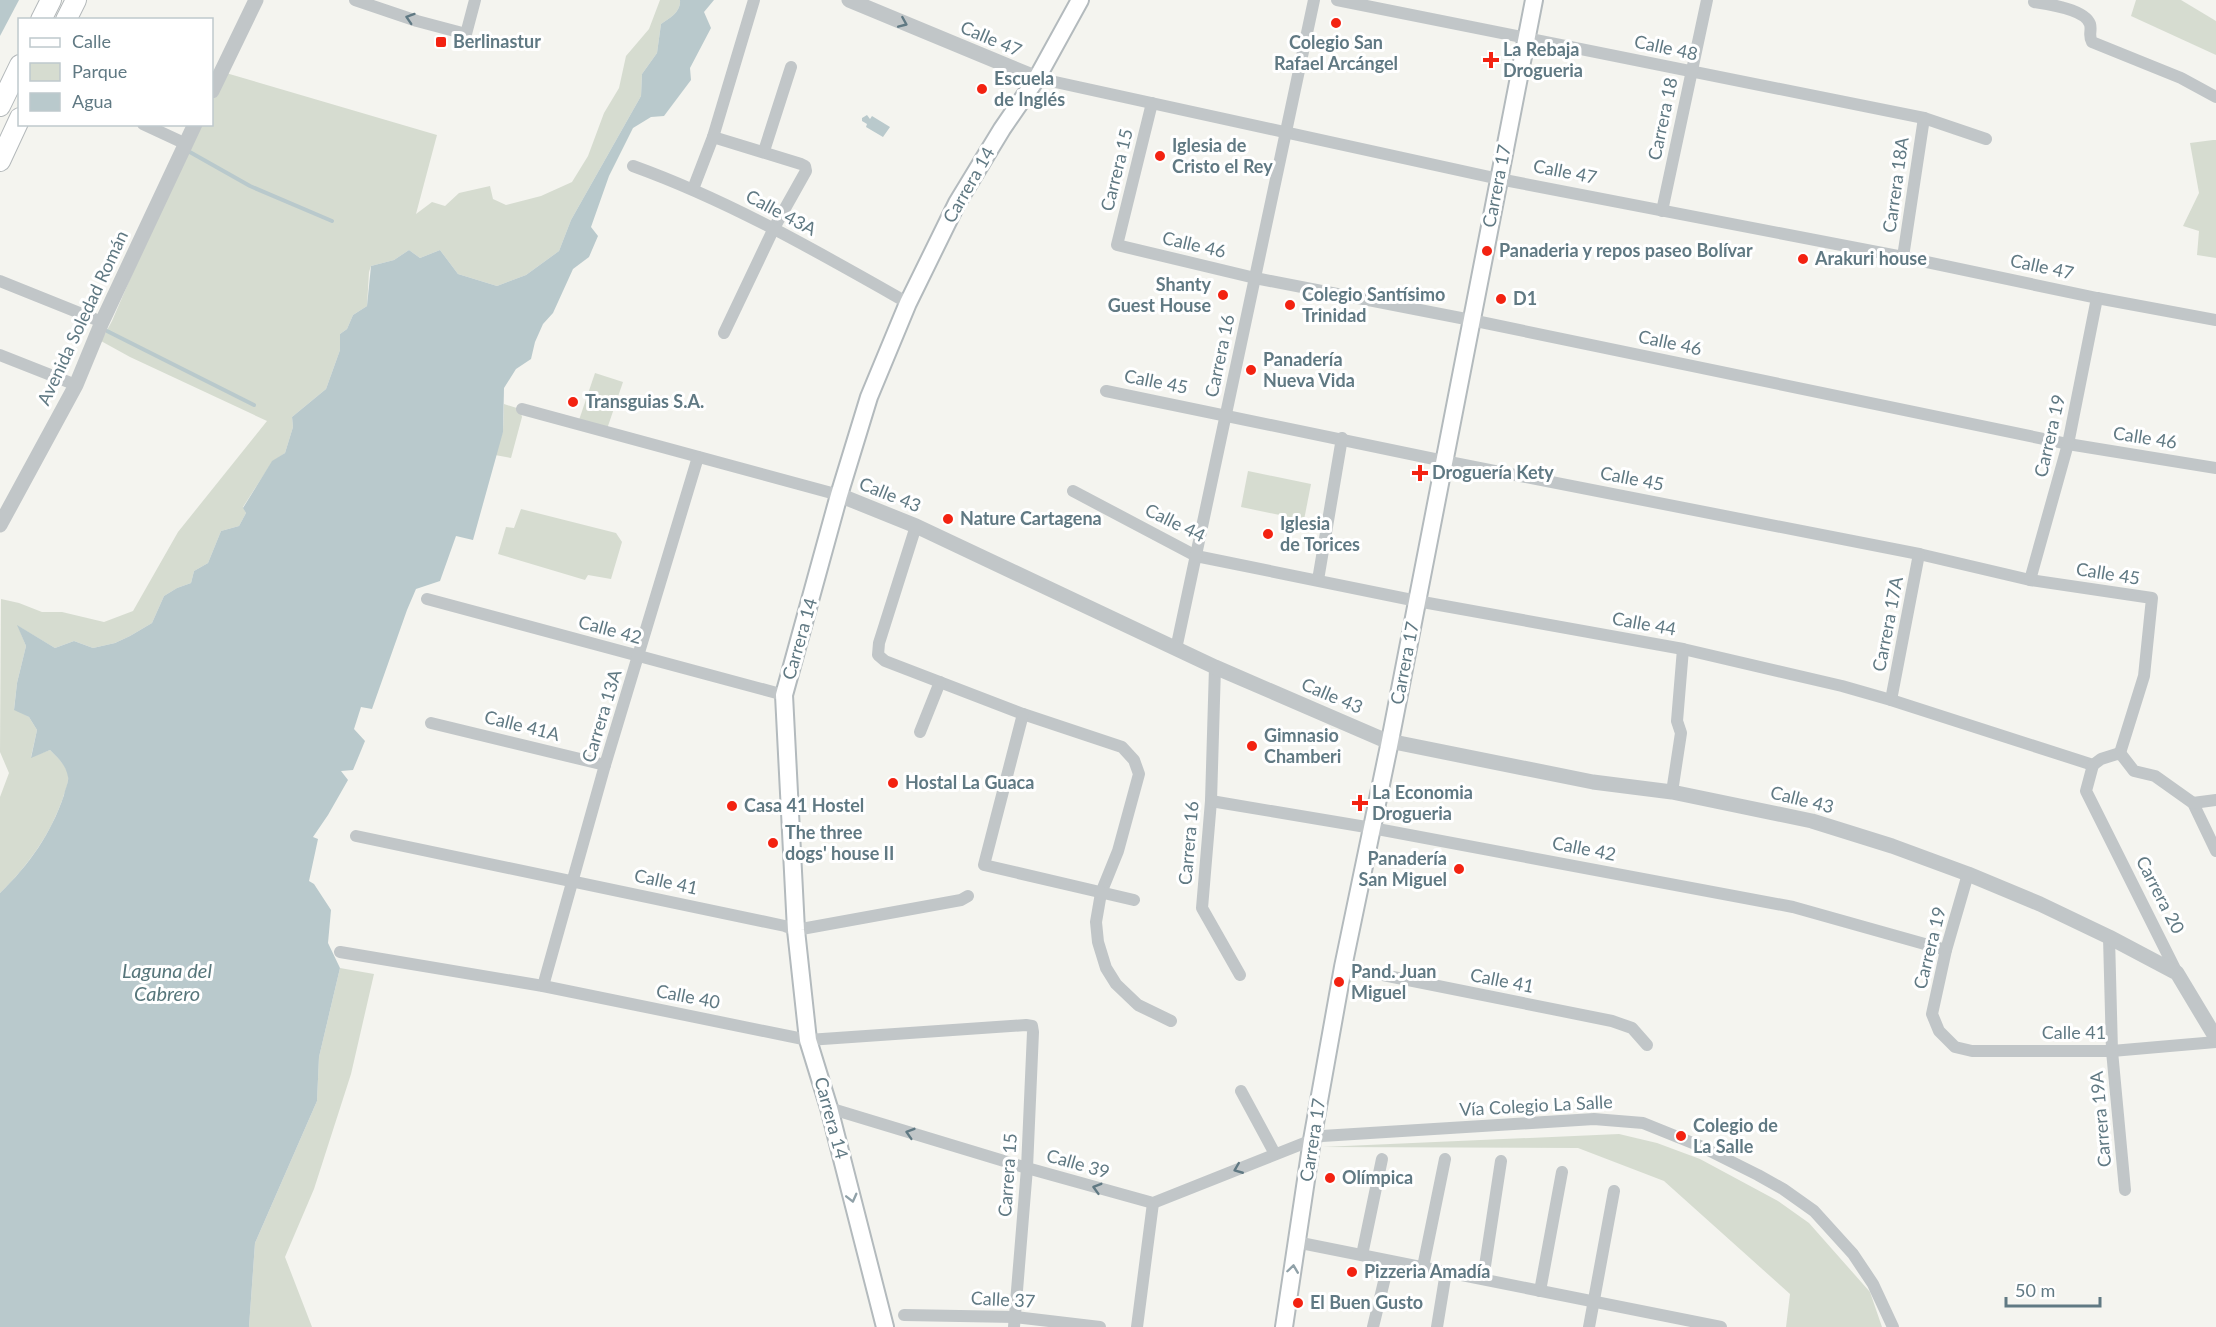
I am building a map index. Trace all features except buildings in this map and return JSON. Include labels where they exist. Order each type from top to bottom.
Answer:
[{"type":"highway","points":[[42,18],[51,0]]},
{"type":"highway","points":[[67,18],[76,0]]},
{"type":"highway","points":[[0,106],[18,69]]},
{"type":"highway","points":[[0,161],[18,122]]},
{"type":"main road","name":"Carrera 14","points":[[885,1327],[829,1108],[808,1040],[796,930],[784,695],[839,495],[870,397],[908,303],[957,203],[1002,129],[1037,78],[1080,0]]},
{"type":"main road","name":"Carrera 17","points":[[1284,1327],[1312,1140],[1343,967],[1390,741],[1534,0]]},
{"type":"street","points":[[213,89],[256,0]]},
{"type":"street","points":[[355,0],[417,21],[466,34],[475,0]]},
{"type":"street","points":[[693,189],[713,137],[754,0]]},
{"type":"street","name":"Calle 47","points":[[849,0],[1037,78],[1498,178],[2216,320]]},
{"type":"street","name":"Carrera 16","points":[[1176,649],[1314,0]]},
{"type":"street","name":"Calle 48","points":[[1337,0],[1924,118],[1986,139]]},
{"type":"street","name":"Carrera 18","points":[[1662,211],[1707,0]]},
{"type":"street","points":[[2034,2],[2071,10],[2086,18],[2090,23],[2089,37],[2092,42],[2181,78],[2216,97]]},
{"type":"street","points":[[764,151],[791,67]]},
{"type":"street","name":"Carrera 15","points":[[1117,245],[1152,103]]},
{"type":"street","name":"Carrera 18A","points":[[1904,257],[1924,118]]},
{"type":"street","points":[[147,126],[186,144]]},
{"type":"street","name":"Avenida Soledad Román","points":[[0,525],[76,386],[102,322],[194,126]]},
{"type":"street","points":[[713,137],[764,151],[805,166],[806,171],[774,228],[724,333]]},
{"type":"street","name":"Calle 43A","points":[[633,166],[693,189],[774,228],[908,303]]},
{"type":"street","name":"Calle 46","points":[[1117,245],[1255,278],[1471,320],[2068,444],[2216,468]]},
{"type":"street","points":[[0,281],[102,322]]},
{"type":"street","name":"Carrera 19","points":[[2030,580],[2068,444],[2097,298]]},
{"type":"street","points":[[0,355],[76,386]]},
{"type":"street","name":"Calle 45","points":[[1106,391],[1342,438],[1444,461],[1920,554],[2030,580],[2152,598],[2144,676],[2120,753]]},
{"type":"street","name":"Calle 43","points":[[522,409],[839,495],[916,526],[1215,667],[1390,741],[1593,782],[1672,792],[1812,821],[1892,846],[1968,874],[2040,904],[2177,973]]},
{"type":"street","points":[[1318,580],[1342,438]]},
{"type":"street","name":"Carrera 13A","points":[[543,986],[605,765],[698,457]]},
{"type":"street","name":"Calle 44","points":[[1073,491],[1196,556],[1417,601],[1683,649],[1842,686],[2093,765]]},
{"type":"street","points":[[916,526],[879,643],[878,655],[885,661],[1023,714],[1122,747],[1134,760],[1138,774],[1135,793],[1118,851],[1101,892],[1096,922],[1098,942],[1106,968],[1116,984],[1138,1005],[1171,1021]]},
{"type":"street","name":"Carrera 17A","points":[[1891,700],[1920,554]]},
{"type":"street","name":"Calle 42","points":[[427,599],[784,695]]},
{"type":"street","points":[[1672,792],[1681,733],[1677,721],[1683,649]]},
{"type":"street","name":"Carrera 16","points":[[1215,667],[1211,801],[1202,908],[1240,975]]},
{"type":"street","points":[[920,732],[940,682]]},
{"type":"street","points":[[1023,714],[984,865],[1134,900]]},
{"type":"street","name":"Calle 41A","points":[[431,723],[605,765]]},
{"type":"street","points":[[2093,765],[2101,759],[2120,753],[2134,771],[2155,776],[2193,803],[2216,851]]},
{"type":"street","name":"Carrera 20","points":[[2093,765],[2086,791],[2177,973],[2216,1040]]},
{"type":"street","points":[[2193,803],[2216,800]]},
{"type":"street","name":"Calle 42","points":[[1211,801],[1372,828],[1793,907],[1946,950]]},
{"type":"street","name":"Calle 41","points":[[356,836],[573,880],[796,930],[961,900],[968,896]]},
{"type":"street","name":"Carrera 19","points":[[1939,1031],[1932,1014],[1946,950],[1968,874]]},
{"type":"street","name":"Carrera 19A","points":[[2109,937],[2112,1051],[2125,1190]]},
{"type":"street","name":"Calle 40","points":[[340,952],[543,986],[808,1040],[1032,1026]]},
{"type":"street","name":"Calle 41","points":[[1343,967],[1612,1021],[1632,1028],[1647,1045]]},
{"type":"street","name":"Carrera 15","points":[[1014,1322],[1027,1168],[1032,1026]]},
{"type":"street","name":"Calle 41","points":[[1939,1031],[1955,1047],[1972,1051],[2112,1051],[2216,1040]]},
{"type":"street","points":[[1241,1090],[1275,1154]]},
{"type":"street","name":"Calle 39","points":[[829,1108],[1027,1168],[1153,1203]]},
{"type":"street","name":"Vía Colegio La Salle","points":[[1312,1140],[1340,1134],[1594,1119],[1643,1123],[1700,1146],[1758,1175],[1814,1211],[1853,1254],[1873,1284],[1893,1327]]},
{"type":"street","points":[[1137,1327],[1153,1203],[1312,1140]]},
{"type":"street","points":[[1362,1255],[1382,1159]]},
{"type":"street","points":[[1423,1267],[1445,1159]]},
{"type":"street","points":[[1483,1279],[1501,1161]]},
{"type":"street","points":[[1540,1291],[1562,1173]]},
{"type":"street","points":[[1589,1327],[1614,1191]]},
{"type":"street","points":[[1296,1242],[1721,1327]]},
{"type":"street","points":[[1373,1327],[1389,1261]]},
{"type":"street","points":[[1437,1327],[1446,1272]]},
{"type":"street","name":"Calle 37","points":[[904,1315],[1100,1327]]},
{"type":"green space","points":[[660,0],[680,0],[679,8],[661,24],[657,53],[642,74],[641,96],[571,220],[559,251],[526,275],[497,286],[458,274],[440,250],[420,258],[409,250],[394,260],[371,266],[367,306],[353,315],[347,329],[340,334],[340,350],[326,389],[292,417],[293,427],[285,453],[272,462],[243,507],[246,513],[239,526],[221,531],[208,563],[194,571],[191,583],[164,596],[152,623],[115,643],[93,648],[74,641],[55,648],[18,626],[26,646],[17,683],[14,709],[29,717],[37,730],[31,757],[50,750],[65,767],[68,780],[58,812],[45,837],[29,861],[0,893],[0,797],[9,773],[0,752],[1,599],[42,612],[62,612],[104,622],[133,611],[178,532],[267,421],[130,357],[101,341],[112,321],[179,165],[199,126],[213,126],[213,99],[226,73],[437,135],[416,214],[432,202],[445,206],[459,193],[490,186],[493,199],[506,205],[541,196],[572,182],[588,156],[604,113],[619,88],[626,56],[649,29]]},
{"type":"green space","points":[[2136,0],[2181,0],[2216,21],[2216,55],[2131,16]]},
{"type":"green space","points":[[2216,140],[2216,258],[2197,255],[2199,231],[2183,226],[2199,193],[2190,143]]},
{"type":"green space","points":[[595,373],[623,382],[607,429],[579,420]]},
{"type":"green space","points":[[504,404],[520,409],[522,417],[511,458],[495,455],[503,431]]},
{"type":"green space","points":[[1248,471],[1311,484],[1304,520],[1241,507]]},
{"type":"green space","points":[[521,509],[616,533],[622,542],[611,579],[588,575],[585,580],[498,554],[506,527],[514,528]]},
{"type":"green space","points":[[340,968],[374,974],[351,1074],[314,1189],[285,1257],[312,1327],[249,1327],[255,1243],[317,1101],[319,1057]]},
{"type":"green space","points":[[1619,1134],[1657,1143],[1700,1159],[1778,1201],[1809,1223],[1870,1292],[1882,1327],[1786,1327],[1790,1294],[1664,1181],[1578,1148],[1322,1147]]},
{"type":"water","points":[[0,0],[19,0],[0,36]]},
{"type":"water","name":"Laguna del Cabrero","points":[[680,0],[714,0],[704,12],[711,28],[690,68],[691,80],[664,116],[651,117],[633,128],[609,176],[591,227],[598,236],[589,257],[573,269],[553,313],[543,324],[531,359],[516,369],[504,388],[503,432],[473,540],[456,536],[440,581],[416,589],[372,709],[361,707],[354,729],[365,741],[353,770],[341,771],[348,780],[313,837],[318,839],[309,881],[314,884],[331,910],[328,943],[340,968],[319,1057],[317,1101],[255,1243],[249,1327],[0,1327],[0,893],[30,860],[46,836],[59,809],[68,779],[64,765],[50,750],[31,758],[37,730],[29,717],[14,710],[17,683],[26,646],[17,625],[55,648],[74,641],[93,648],[115,643],[152,623],[164,596],[191,583],[194,571],[208,563],[221,531],[239,526],[246,513],[243,508],[272,461],[285,453],[293,427],[292,417],[326,389],[340,350],[340,334],[347,329],[353,315],[367,306],[371,266],[394,260],[409,250],[420,258],[440,250],[458,274],[497,286],[526,275],[559,251],[571,220],[641,96],[642,74],[657,53],[661,24],[677,11]]},
{"type":"water","points":[[867,115],[870,119],[872,116],[890,127],[883,137],[866,127],[867,124],[862,121],[862,118]]},
{"type":"waterway","points":[[188,151],[250,186],[332,221]]},
{"type":"waterway","points":[[107,331],[254,405]]},
{"type":"place","name":"Colegio San Rafael Arcángel","points":[[1336,23]]},
{"type":"place","name":"Berlinastur","points":[[441,42]]},
{"type":"place","name":"La Rebaja Drogueria","points":[[1491,60]]},
{"type":"place","name":"Escuela de Inglés","points":[[982,89]]},
{"type":"place","name":"Iglesia de Cristo el Rey","points":[[1160,156]]},
{"type":"place","name":"Panaderia y repos paseo Bolívar","points":[[1487,251]]},
{"type":"place","name":"Arakuri house","points":[[1803,259]]},
{"type":"place","name":"Shanty Guest House","points":[[1223,295]]},
{"type":"place","name":"D1","points":[[1501,299]]},
{"type":"place","name":"Colegio Santísimo Trinidad","points":[[1290,305]]},
{"type":"place","name":"Panadería Nueva Vida","points":[[1251,370]]},
{"type":"place","name":"Transguias S.A.","points":[[573,402]]},
{"type":"place","name":"Droguería Kety","points":[[1420,473]]},
{"type":"place","name":"Nature Cartagena","points":[[948,519]]},
{"type":"place","name":"Iglesia de Torices","points":[[1268,534]]},
{"type":"place","name":"Gimnasio Chamberi","points":[[1252,746]]},
{"type":"place","name":"Hostal La Guaca","points":[[893,783]]},
{"type":"place","name":"La Economia Drogueria","points":[[1360,803]]},
{"type":"place","name":"Casa 41 Hostel","points":[[732,806]]},
{"type":"place","name":"The three dogs' house II","points":[[773,843]]},
{"type":"place","name":"Panadería San Miguel","points":[[1459,869]]},
{"type":"place","name":"Pand. Juan Miguel","points":[[1339,982]]},
{"type":"place","name":"Colegio de La Salle","points":[[1681,1136]]},
{"type":"place","name":"Olímpica","points":[[1330,1178]]},
{"type":"place","name":"Pizzeria Amadía","points":[[1352,1272]]},
{"type":"place","name":"El Buen Gusto","points":[[1298,1303]]}]
